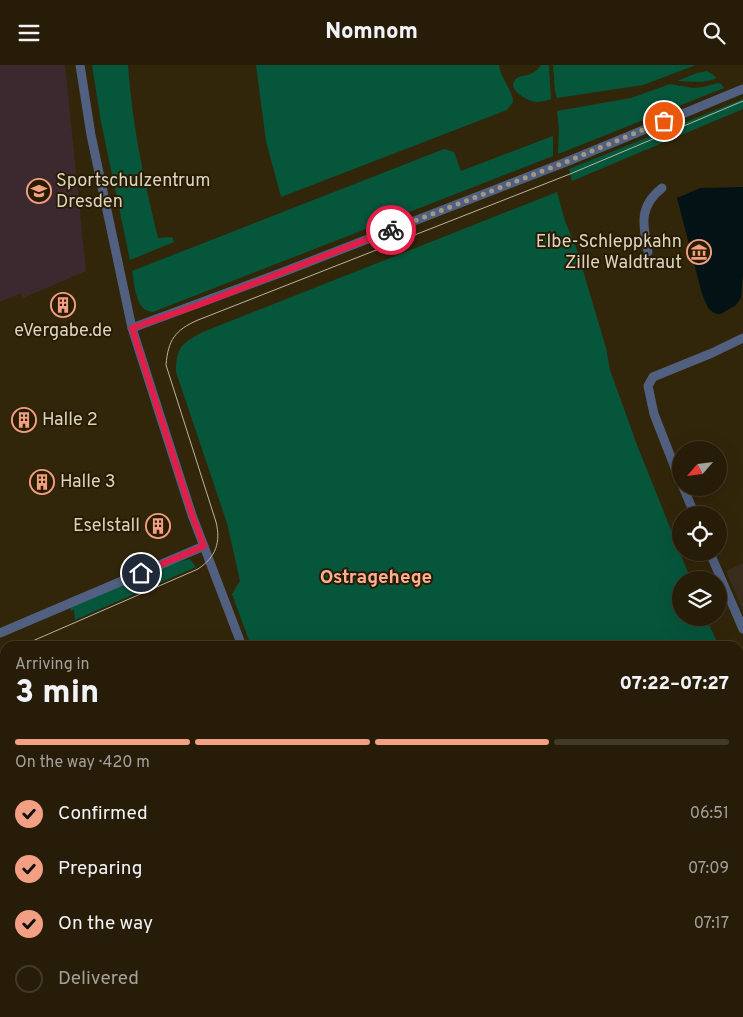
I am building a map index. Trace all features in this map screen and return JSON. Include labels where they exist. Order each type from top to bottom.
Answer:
[{"type":"street","points":[[80,65],[118,269],[132,328],[192,515],[240,641]]},
{"type":"street","points":[[132,328],[292,269],[566,162],[743,89]]},
{"type":"street","points":[[648,252],[643,225],[645,208],[652,195],[662,187]]},
{"type":"street","points":[[672,460],[654,414],[648,386],[653,377],[743,338]]},
{"type":"street","points":[[0,633],[204,546]]},
{"type":"street","points":[[713,561],[743,629]]},
{"type":"shaded area","name":"Sportschulzentrum Dresden","points":[[0,65],[65,65],[86,271],[23,298],[21,293],[0,302]]},
{"type":"shaded area","points":[[743,187],[743,275],[741,298],[736,305],[721,314],[717,314],[708,308],[702,294],[677,198],[700,188]]},
{"type":"shaded area","points":[[743,563],[743,611],[727,571]]},
{"type":"green space","points":[[92,65],[128,65],[132,109],[139,152],[158,238],[172,237],[174,242],[130,260],[101,122]]},
{"type":"green space","points":[[256,65],[499,65],[513,102],[507,110],[281,197],[266,141]]},
{"type":"green space","points":[[541,65],[549,65],[551,99],[536,102],[528,100],[516,91],[513,84],[517,78],[534,72]]},
{"type":"green space","points":[[553,65],[696,65],[643,85],[557,98]]},
{"type":"green space","points":[[707,71],[716,77],[715,79],[702,82],[677,81],[697,73]]},
{"type":"green space","points":[[718,83],[724,88],[558,154],[559,129],[557,111],[631,98],[670,84],[693,88]]},
{"type":"green space","points":[[743,99],[743,109],[572,181],[569,169]]},
{"type":"green space","points":[[553,136],[553,156],[153,312],[147,311],[139,303],[132,271],[444,149],[454,152],[461,171]]},
{"type":"green space","points":[[557,192],[565,221],[576,247],[606,348],[610,370],[637,445],[672,532],[672,561],[683,561],[687,571],[672,571],[672,626],[710,626],[717,641],[249,641],[232,594],[240,581],[227,523],[176,372],[179,351],[190,339],[203,332]]},
{"type":"green space","points":[[190,559],[196,567],[75,620],[74,610],[71,611],[70,607],[171,564]]},
{"type":"tram line","points":[[32,641],[198,569],[216,549],[218,536],[216,522],[166,365],[171,342],[178,332],[198,320],[570,174],[743,101]]},
{"type":"way so far","points":[[391,230],[566,162],[664,121]]},
{"type":"place","name":"Sportschulzentrum Dresden","points":[[39,191]]},
{"type":"place","name":"Elbe-Schleppkahn Zille Waldtraut","points":[[699,252]]},
{"type":"place","name":"eVergabe.de","points":[[63,305]]},
{"type":"place","name":"Halle 2","points":[[24,420]]},
{"type":"place","name":"Halle 3","points":[[42,482]]},
{"type":"place","name":"Eselstall","points":[[158,526]]},
{"type":"district","name":"Ostragehege","points":[[376,578]]},
{"type":"route","points":[[141,573],[204,546],[192,515],[132,328],[201,304],[391,230]]}]
